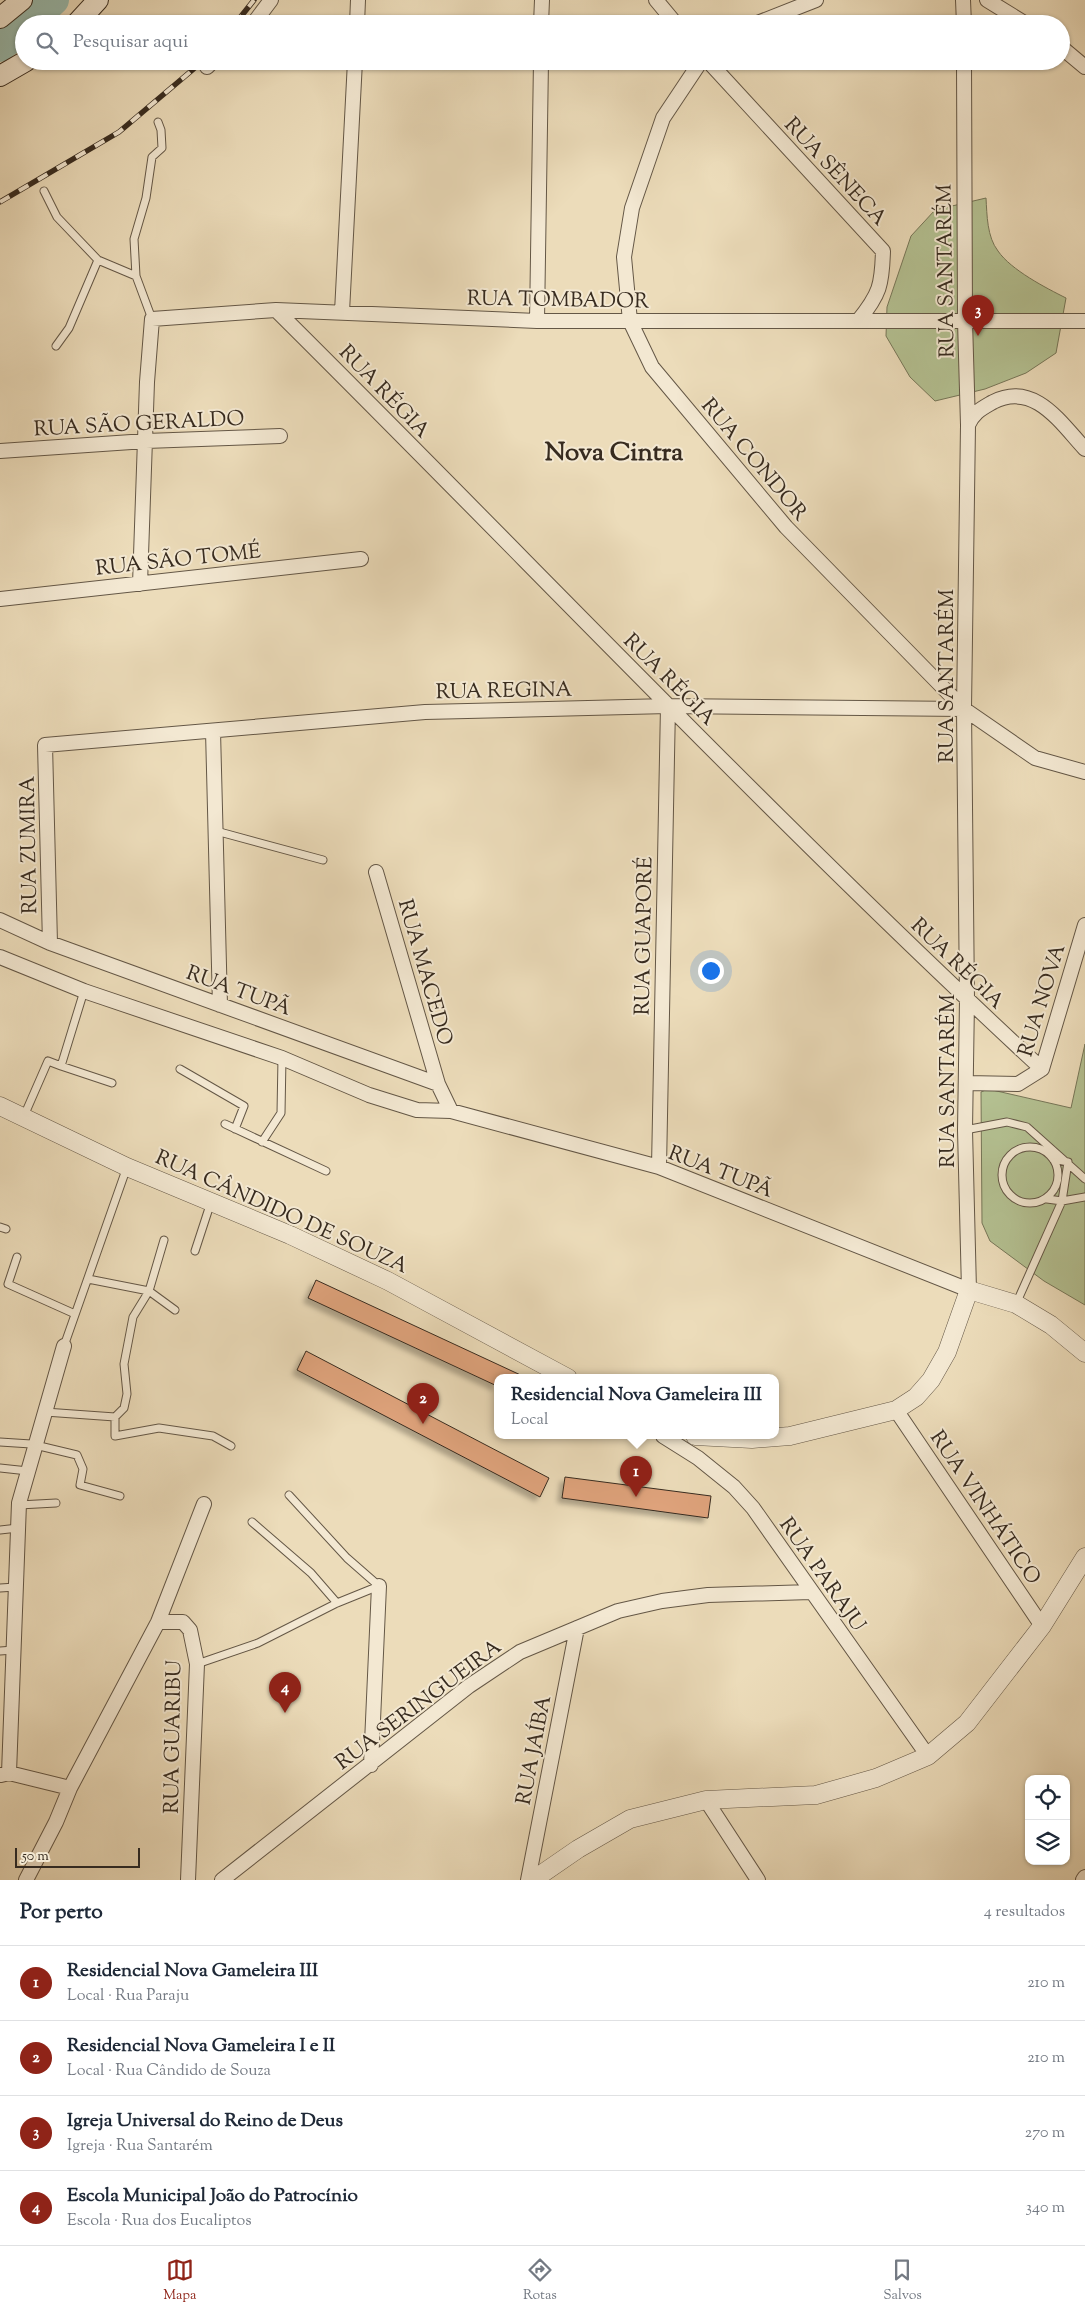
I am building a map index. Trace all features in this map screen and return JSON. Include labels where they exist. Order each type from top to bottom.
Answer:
[{"type":"main road","points":[[0,18],[22,0]]},
{"type":"main road","points":[[84,15],[98,0]]},
{"type":"main road","points":[[0,76],[15,67]]},
{"type":"street","points":[[260,15],[271,0]]},
{"type":"street","points":[[357,15],[358,0]]},
{"type":"street","points":[[541,15],[542,0]]},
{"type":"street","points":[[656,0],[668,15]]},
{"type":"street","points":[[778,15],[816,0]]},
{"type":"street","points":[[964,0],[964,15]]},
{"type":"street","points":[[987,0],[1011,15]]},
{"type":"street","points":[[1070,54],[1085,67]]},
{"type":"street","points":[[342,312],[355,70]]},
{"type":"street","points":[[536,321],[541,70]]},
{"type":"street","name":"RUA CONDOR","points":[[695,70],[663,118],[632,208],[624,257],[630,321],[652,367],[786,527],[964,709],[1035,758],[1085,772]]},
{"type":"street","name":"RUA SÊNECA","points":[[716,70],[883,251],[882,279],[875,300],[858,321]]},
{"type":"street","name":"RUA SANTARÉM","points":[[964,70],[965,321],[968,425],[964,709],[968,1000],[965,1130],[969,1290]]},
{"type":"street","name":"RUA TOMBADOR","points":[[152,319],[276,310],[536,321],[1085,321]]},
{"type":"street","name":"RUA RÉGIA","points":[[276,310],[668,706],[968,1000],[1042,1069]]},
{"type":"street","points":[[140,584],[147,382],[152,319]]},
{"type":"street","points":[[968,425],[974,413],[1000,399],[1022,395],[1046,408],[1085,449]]},
{"type":"street","name":"RUA SÃO GERALDO","points":[[0,451],[146,441],[280,436]]},
{"type":"street","name":"RUA SÃO TOMÉ","points":[[0,599],[361,559]]},
{"type":"street","name":"RUA REGINA","points":[[46,745],[425,712],[668,706],[964,709]]},
{"type":"street","name":"RUA GUAPORÉ","points":[[659,1167],[668,706]]},
{"type":"street","points":[[213,731],[220,1005]]},
{"type":"street","name":"RUA ZUMIRA","points":[[46,745],[50,943]]},
{"type":"street","name":"RUA MACEDO","points":[[376,872],[438,1084]]},
{"type":"street","name":"RUA TUPÃ","points":[[0,920],[50,943],[438,1084]]},
{"type":"street","name":"RUA NOVA","points":[[967,1083],[1018,1084],[1042,1069],[1085,925]]},
{"type":"street","name":"RUA TUPÃ","points":[[0,957],[84,990],[282,1058],[368,1095],[417,1110],[451,1111],[659,1167],[969,1290]]},
{"type":"street","points":[[438,1084],[451,1111]]},
{"type":"street","name":"RUA CÂNDIDO DE SOUZA","points":[[0,1106],[127,1167],[290,1234],[388,1281],[561,1374]]},
{"type":"street","points":[[779,1437],[790,1436],[896,1410],[916,1396],[931,1380],[947,1352],[969,1290],[1016,1304],[1050,1325],[1085,1353]]},
{"type":"street","points":[[64,1346],[19,1505],[16,1586],[7,1650],[4,1774],[70,1788]]},
{"type":"street","name":"RUA VINHÁTICO","points":[[896,1410],[1042,1626]]},
{"type":"street","name":"RUA PARAJU","points":[[668,1439],[698,1458],[734,1487],[753,1508],[928,1756]]},
{"type":"street","points":[[26,1880],[56,1822],[70,1788],[158,1622],[204,1504]]},
{"type":"street","points":[[533,1880],[578,1849],[630,1819],[706,1800],[816,1795],[876,1778],[928,1756],[967,1723],[1042,1626],[1085,1557]]},
{"type":"street","points":[[371,1765],[379,1586]]},
{"type":"street","name":"RUA SERINGUEIRA","points":[[222,1880],[371,1765],[469,1686],[520,1652],[618,1611],[662,1601],[708,1595],[811,1592]]},
{"type":"street","name":"RUA GUARIBU","points":[[158,1622],[182,1622],[190,1630],[196,1664],[188,1880]]},
{"type":"street","name":"RUA JAÍBA","points":[[528,1880],[577,1628]]},
{"type":"street","points":[[706,1800],[758,1880]]},
{"type":"lane","points":[[152,319],[136,276],[134,239],[146,198],[152,157],[162,148],[162,130],[158,122]]},
{"type":"lane","points":[[44,191],[57,217],[98,260],[136,276]]},
{"type":"lane","points":[[56,346],[69,328],[98,260]]},
{"type":"lane","points":[[216,830],[323,860]]},
{"type":"lane","points":[[61,1066],[84,990]]},
{"type":"lane","points":[[262,1142],[281,1114],[282,1058]]},
{"type":"lane","points":[[24,1116],[48,1061],[112,1084]]},
{"type":"lane","points":[[180,1069],[244,1106],[235,1129]]},
{"type":"lane","points":[[965,1130],[1007,1122],[1027,1127],[1085,1179]]},
{"type":"lane","points":[[225,1124],[326,1172]]},
{"type":"lane","points":[[1047,1198],[1057,1184],[1059,1176],[1053,1159],[1046,1152],[1028,1147],[1011,1154],[1002,1170],[1006,1189],[1011,1197],[1029,1204],[1047,1198],[1062,1201],[1085,1197]]},
{"type":"lane","points":[[1053,1159],[1068,1162]]},
{"type":"lane","points":[[1016,1304],[1062,1201],[1068,1162]]},
{"type":"lane","points":[[64,1346],[127,1167]]},
{"type":"lane","points":[[195,1251],[211,1202]]},
{"type":"lane","points":[[164,1240],[149,1291],[134,1317],[124,1364],[127,1394],[124,1408],[115,1417],[115,1436],[160,1428],[213,1436],[231,1446]]},
{"type":"lane","points":[[16,1257],[8,1284],[75,1314]]},
{"type":"lane","points":[[88,1279],[149,1291],[175,1310]]},
{"type":"lane","points":[[45,1412],[115,1417]]},
{"type":"lane","points":[[0,1442],[36,1445],[77,1455],[83,1469],[80,1485],[120,1496]]},
{"type":"lane","points":[[0,1468],[28,1471]]},
{"type":"lane","points":[[196,1664],[258,1643],[337,1603],[379,1586],[348,1558],[289,1495]]},
{"type":"lane","points":[[19,1505],[56,1503]]},
{"type":"lane","points":[[252,1522],[312,1573],[337,1603]]},
{"type":"lane","points":[[0,1530],[18,1528]]},
{"type":"lane","points":[[0,1588],[16,1586]]},
{"type":"green space","points":[[986,198],[990,233],[998,251],[1020,272],[1066,298],[1056,353],[1026,373],[985,389],[935,401],[910,377],[886,336],[887,307],[911,236],[935,210]]},
{"type":"green space","points":[[1085,1044],[1085,1305],[1044,1281],[990,1241],[982,1223],[981,1092],[988,1089],[1071,1108]]},
{"type":"building","points":[[316,1280],[518,1374],[494,1374],[494,1385],[308,1298]]},
{"type":"building","points":[[306,1351],[549,1478],[540,1497],[297,1370]]},
{"type":"building","points":[[565,1477],[711,1496],[708,1518],[562,1498]]},
{"type":"waterway","points":[[38,15],[54,0]]},
{"type":"waterway","points":[[0,47],[15,35]]},
{"type":"railway","points":[[242,15],[254,0]]},
{"type":"railway","points":[[0,202],[119,132],[192,70]]},
{"type":"place","name":"Igreja Universal do Reino de Deus","points":[[978,336]]},
{"type":"place","name":"Residencial Nova Gameleira I e II","points":[[423,1424]]},
{"type":"place","name":"Residencial Nova Gameleira III","points":[[636,1497]]},
{"type":"place","name":"Escola Municipal João do Patrocínio","points":[[285,1713]]},
{"type":"district","name":"Nova Cintra","points":[[614,451]]}]
